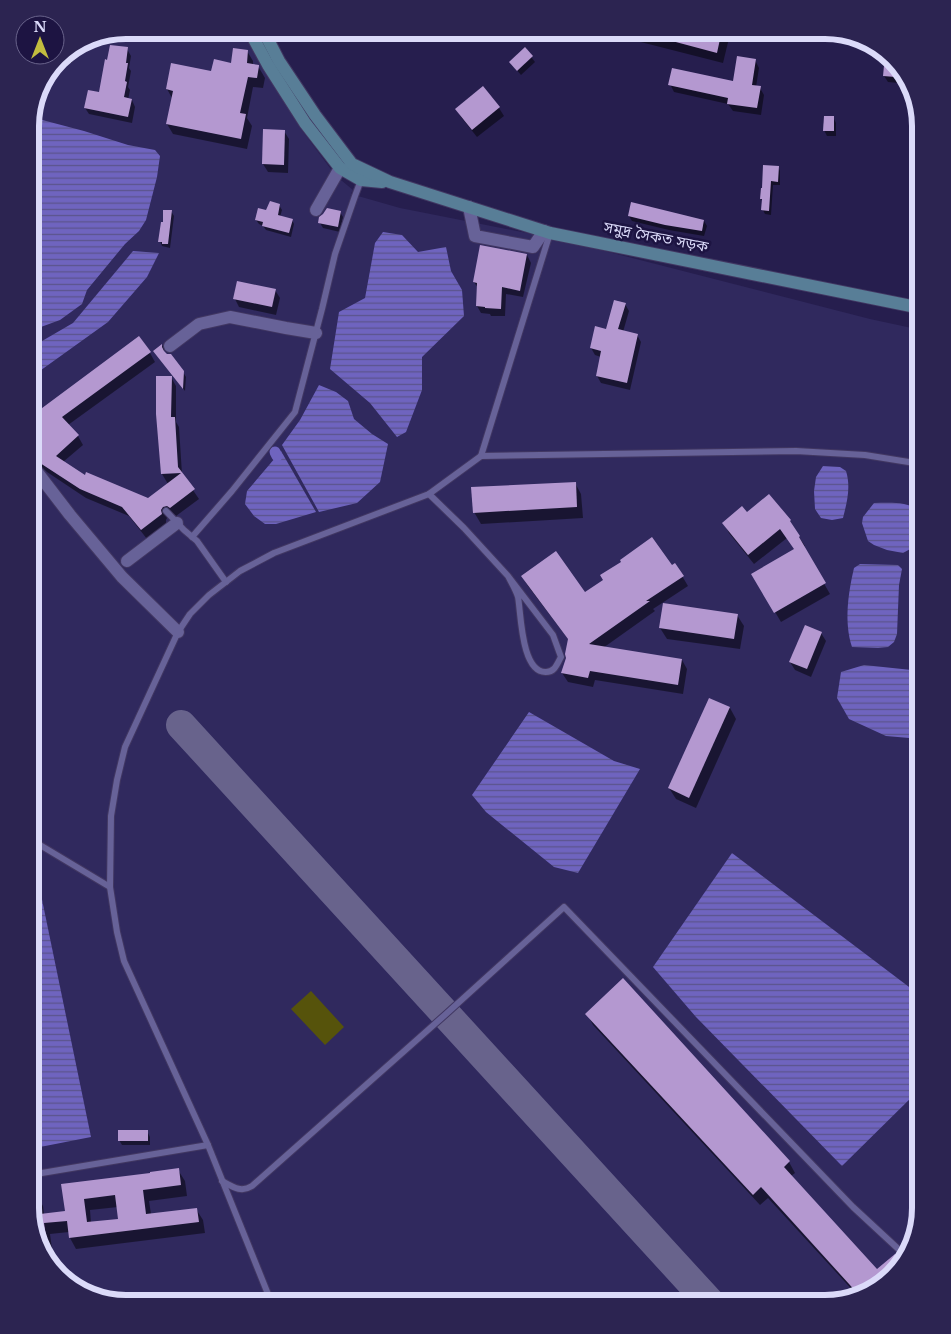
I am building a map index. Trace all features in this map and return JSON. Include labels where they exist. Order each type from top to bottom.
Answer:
[{"type":"main road","name":"সমুদ্র সৈকত সড়ক","points":[[255,39],[268,65],[305,123],[340,168],[361,180],[390,182]]},
{"type":"main road","name":"সমুদ্র সৈকত সড়ক","points":[[268,39],[279,61],[315,115],[352,164],[390,182],[547,232],[912,306]]},
{"type":"street","points":[[316,210],[340,168]]},
{"type":"street","points":[[469,207],[475,236],[533,247],[547,232]]},
{"type":"street","points":[[170,346],[199,324],[230,317],[316,333]]},
{"type":"street","points":[[39,475],[122,578],[178,632]]},
{"type":"street","points":[[128,561],[177,523]]},
{"type":"lane","points":[[192,537],[232,491],[295,412],[335,254],[361,180]]},
{"type":"lane","points":[[480,456],[547,232]]},
{"type":"lane","points":[[268,1295],[208,1145],[124,961],[110,887],[112,816],[117,780],[125,747],[178,632],[190,614],[209,595],[240,571],[274,553],[429,494],[480,456],[796,452],[865,455],[912,463]]},
{"type":"lane","points":[[429,494],[464,528],[508,576],[553,635],[561,657],[556,668],[547,672],[540,671],[534,667],[528,655],[522,634],[518,595],[508,576]]},
{"type":"lane","points":[[166,511],[197,541],[226,582]]},
{"type":"lane","points":[[39,844],[110,887]]},
{"type":"lane","points":[[222,1181],[238,1190],[247,1189],[252,1186],[564,907],[854,1207],[901,1252]]},
{"type":"lane","points":[[39,1173],[208,1145]]},
{"type":"shaded area","points":[[115,39],[250,39],[301,129],[336,176],[353,190],[351,194],[400,208],[562,240],[912,328],[912,1219],[906,1241],[901,1252],[887,1270],[869,1284],[836,1295],[120,1295],[98,1291],[78,1281],[60,1265],[50,1252],[39,1219],[39,120],[42,103],[48,87],[69,60],[82,50],[98,43]]},
{"type":"shaded area","points":[[39,119],[128,145],[155,150],[160,156],[157,177],[146,220],[139,231],[125,244],[87,290],[82,304],[60,320],[39,328]]},
{"type":"shaded area","points":[[383,232],[402,235],[418,252],[446,247],[451,271],[462,290],[464,316],[422,357],[422,390],[406,432],[397,437],[370,403],[330,369],[339,312],[365,298],[375,243]]},
{"type":"shaded area","points":[[133,251],[159,253],[147,277],[108,322],[39,372],[39,343],[73,323]]},
{"type":"shaded area","points":[[319,385],[336,392],[348,401],[354,419],[388,444],[380,482],[357,503],[319,512],[282,445],[300,420]]},
{"type":"shaded area","points":[[281,451],[316,512],[276,524],[265,524],[254,516],[245,504],[247,491]]},
{"type":"shaded area","points":[[823,466],[840,467],[846,471],[848,489],[843,518],[832,520],[821,518],[815,509],[814,491],[816,477]]},
{"type":"shaded area","points":[[874,503],[904,504],[912,507],[912,548],[903,553],[874,545],[868,541],[862,523],[863,517]]},
{"type":"shaded area","points":[[860,564],[898,565],[902,569],[899,585],[897,634],[894,642],[888,647],[852,647],[848,628],[849,598],[854,568]]},
{"type":"shaded area","points":[[864,665],[912,670],[912,738],[886,736],[849,719],[837,698],[841,672]]},
{"type":"shaded area","points":[[529,712],[614,761],[640,769],[578,873],[554,867],[486,812],[472,795]]},
{"type":"shaded area","points":[[732,853],[912,989],[912,1097],[842,1166],[696,1017],[653,967]]},
{"type":"shaded area","points":[[39,885],[91,1137],[39,1147]]},
{"type":"shaded area","points":[[311,991],[344,1027],[325,1045],[291,1009]]},
{"type":"building","points":[[664,39],[720,39],[717,53]]},
{"type":"building","points":[[110,45],[128,47],[125,81],[127,82],[124,97],[132,99],[128,117],[84,108],[88,90],[99,92],[105,59],[107,60]]},
{"type":"building","points":[[525,47],[533,56],[517,71],[509,62]]},
{"type":"building","points":[[233,48],[248,50],[247,63],[259,65],[257,78],[248,77],[240,113],[246,114],[241,139],[166,124],[173,91],[166,89],[171,63],[211,71],[214,59],[231,63]]},
{"type":"building","points":[[737,56],[756,59],[752,85],[761,86],[757,108],[727,104],[728,98],[668,85],[672,68],[733,81]]},
{"type":"building","points":[[884,62],[897,77],[883,76]]},
{"type":"building","points":[[483,86],[500,107],[472,130],[455,109]]},
{"type":"building","points":[[824,116],[834,116],[834,131],[823,131]]},
{"type":"building","points":[[263,129],[285,130],[284,165],[262,164]]},
{"type":"building","points":[[763,165],[779,166],[778,182],[771,181],[769,211],[761,210]]},
{"type":"building","points":[[270,201],[280,204],[278,215],[293,219],[289,233],[262,226],[263,222],[255,220],[258,208],[266,210]]},
{"type":"building","points":[[631,202],[704,220],[702,231],[628,216]]},
{"type":"building","points":[[327,208],[341,211],[338,227],[318,223],[319,217]]},
{"type":"building","points":[[163,210],[172,210],[168,244],[158,242],[161,222],[163,222]]},
{"type":"building","points":[[480,245],[527,254],[520,291],[502,287],[501,309],[476,306],[477,283],[473,282]]},
{"type":"building","points":[[237,281],[276,289],[272,307],[233,299]]},
{"type":"building","points":[[614,300],[626,303],[618,329],[638,334],[627,383],[596,376],[601,351],[590,348],[595,326],[606,329]]},
{"type":"building","points":[[139,336],[151,352],[62,417],[79,435],[56,456],[85,475],[86,472],[148,498],[181,473],[161,474],[156,414],[156,376],[172,376],[171,417],[175,417],[178,467],[195,489],[170,508],[167,506],[163,507],[161,510],[162,514],[141,530],[122,507],[80,489],[39,462],[39,410]]},
{"type":"building","points":[[162,344],[164,351],[167,354],[171,354],[184,371],[183,389],[153,351]]},
{"type":"building","points":[[576,482],[577,507],[473,513],[471,487]]},
{"type":"building","points":[[769,494],[791,520],[826,583],[774,613],[751,574],[794,549],[780,529],[748,555],[722,523],[742,506],[747,512]]},
{"type":"building","points":[[652,537],[672,565],[675,563],[684,576],[646,601],[650,601],[589,644],[682,659],[678,685],[590,671],[588,678],[561,673],[566,658],[568,639],[521,576],[556,551],[585,592],[603,580],[600,575],[621,562],[620,560]]},
{"type":"building","points":[[663,603],[738,614],[734,639],[659,628]]},
{"type":"building","points":[[805,625],[822,632],[807,669],[789,662]]},
{"type":"building","points":[[709,698],[730,707],[689,798],[668,788]]},
{"type":"building","points":[[623,978],[790,1161],[784,1167],[877,1269],[895,1254],[897,1257],[887,1270],[869,1284],[855,1290],[761,1187],[753,1195],[585,1014]]},
{"type":"building","points":[[118,1130],[148,1130],[148,1141],[118,1141]]},
{"type":"building","points":[[179,1168],[181,1185],[143,1190],[146,1214],[197,1208],[199,1222],[69,1238],[67,1221],[44,1223],[48,1247],[39,1219],[39,1206],[40,1214],[65,1211],[61,1184]],"holes":[[[115,1195],[118,1219],[87,1222],[84,1199]]]},
{"type":"waterway","points":[[275,452],[277,456]]},
{"type":"taxiway","points":[[181,725],[703,1295]]}]
